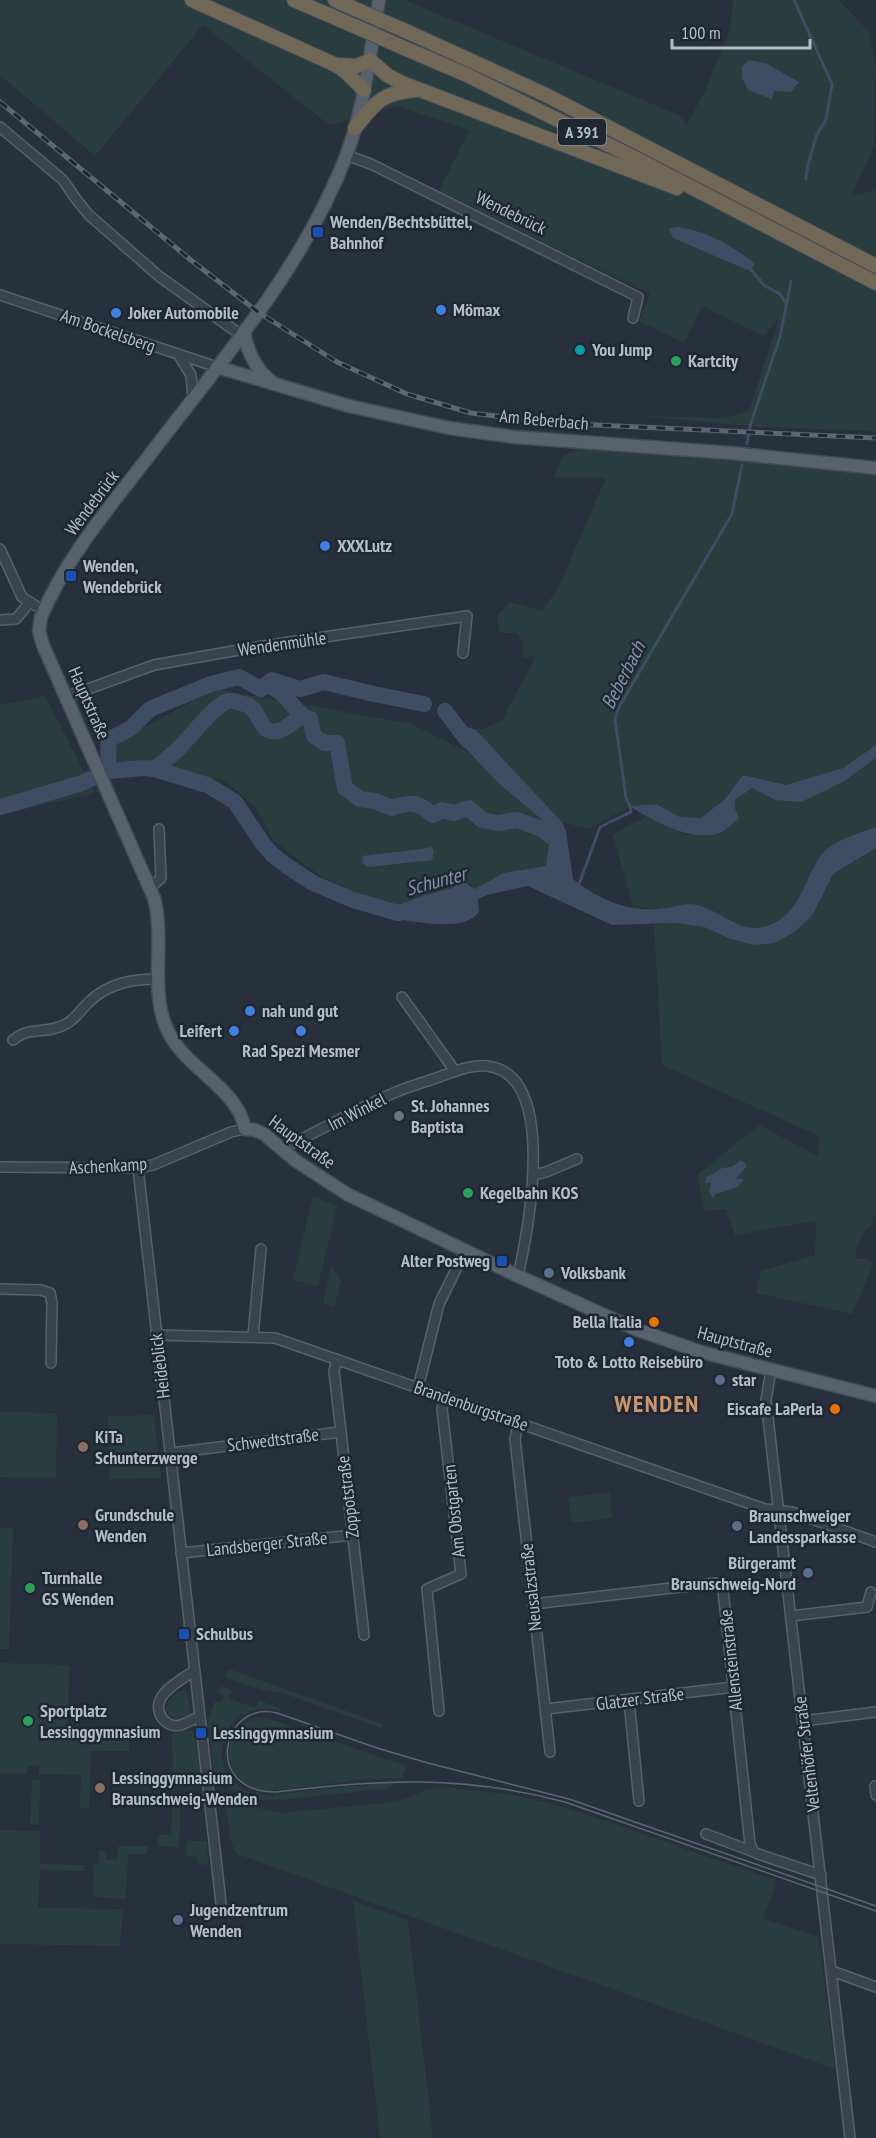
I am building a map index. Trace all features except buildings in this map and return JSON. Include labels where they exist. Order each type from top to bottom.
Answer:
[{"type":"highway","points":[[192,0],[336,65],[364,90]]},
{"type":"highway","name":"A 391","points":[[294,0],[477,80],[757,220],[876,283]]},
{"type":"highway","name":"A 391","points":[[335,0],[546,95],[876,266]]},
{"type":"highway","points":[[336,65],[357,66],[370,60],[387,75],[420,90],[757,220]]},
{"type":"highway","points":[[355,128],[381,99],[396,92],[420,90]]},
{"type":"main road","name":"Wendebrück","points":[[44,611],[90,532],[274,291],[313,230],[346,155],[355,128],[370,60],[379,0]]},
{"type":"main road","points":[[243,332],[255,365],[276,385]]},
{"type":"main road","name":"Am Beberbach","points":[[217,367],[385,415],[484,433],[731,453],[876,468]]},
{"type":"main road","name":"Hauptstraße","points":[[44,611],[40,624],[40,638],[150,888],[156,908],[160,932],[158,979],[161,1009],[171,1037],[185,1056],[233,1102],[241,1114],[245,1129],[264,1134],[296,1161],[347,1194],[635,1329],[701,1352],[876,1396]]},
{"type":"street","points":[[0,127],[63,180],[89,215],[160,277],[243,332]]},
{"type":"street","name":"Wendebrück","points":[[346,155],[371,164],[638,297],[633,318]]},
{"type":"street","name":"Am Bockelsberg","points":[[0,295],[217,367]]},
{"type":"street","points":[[178,354],[191,375],[194,398]]},
{"type":"street","points":[[0,549],[22,597],[28,603],[44,611]]},
{"type":"street","points":[[0,620],[16,619],[22,615],[28,603]]},
{"type":"street","name":"Wendenmühle","points":[[66,697],[154,665],[250,648],[467,616],[463,653]]},
{"type":"street","points":[[150,888],[161,878],[159,829]]},
{"type":"street","points":[[13,1040],[25,1033],[53,1030],[65,1025],[108,987],[133,981],[158,979]]},
{"type":"street","points":[[402,997],[455,1071]]},
{"type":"street","name":"Im Winkel","points":[[294,1143],[396,1092],[455,1071],[488,1066],[501,1070],[517,1084],[524,1094],[535,1159],[518,1276]]},
{"type":"street","name":"Aschenkamp","points":[[0,1167],[138,1168],[153,1165],[231,1132],[245,1129]]},
{"type":"street","points":[[533,1175],[577,1159]]},
{"type":"street","name":"Heideblick","points":[[138,1168],[221,1903]]},
{"type":"street","points":[[253,1336],[261,1249]]},
{"type":"street","points":[[418,1388],[439,1304],[465,1251]]},
{"type":"street","points":[[0,1288],[41,1290],[50,1293],[52,1303],[51,1363]]},
{"type":"street","name":"Brandenburgstraße","points":[[156,1335],[275,1338],[765,1509],[792,1512],[876,1542]]},
{"type":"street","name":"Zoppotstraße","points":[[338,1359],[334,1371],[364,1635]]},
{"type":"street","name":"Veltenhöfer Straße","points":[[771,1370],[766,1400],[850,2138]]},
{"type":"street","name":"Am Obstgarten","points":[[439,1711],[427,1589],[461,1574],[442,1409],[445,1397]]},
{"type":"street","name":"Neusalzstraße","points":[[518,1423],[515,1438],[550,1752]]},
{"type":"street","name":"Schwedtstraße","points":[[171,1453],[340,1432]]},
{"type":"street","name":"Landsberger Straße","points":[[181,1553],[353,1534]]},
{"type":"street","name":"Allensteinstraße","points":[[533,1604],[716,1583],[723,1590],[750,1844],[754,1852]]},
{"type":"street","points":[[791,1616],[867,1607],[872,1592]]},
{"type":"street","points":[[194,1671],[165,1692],[159,1702],[159,1708],[161,1717],[171,1724],[182,1725],[199,1717]]},
{"type":"street","name":"Glatzer Straße","points":[[546,1709],[734,1687]]},
{"type":"street","points":[[629,1701],[639,1801]]},
{"type":"street","points":[[802,1721],[876,1712]]},
{"type":"street","points":[[706,1834],[821,1875]]},
{"type":"street","points":[[832,1971],[876,1987]]},
{"type":"shaded area","points":[[0,0],[405,0],[683,117],[686,126],[704,93],[730,30],[733,0],[839,0],[869,32],[876,63],[874,146],[851,196],[876,190],[876,431],[761,427],[639,416],[726,418],[749,411],[778,318],[764,336],[702,306],[684,343],[639,321],[650,294],[439,191],[469,130],[396,106],[329,125],[203,25],[95,156],[0,75]]},
{"type":"shaded area","points":[[578,449],[732,459],[876,475],[876,745],[843,768],[786,786],[743,775],[725,799],[701,818],[680,817],[656,804],[631,806],[588,829],[562,822],[476,730],[502,720],[536,656],[523,658],[523,642],[517,633],[500,633],[497,616],[510,602],[542,611],[558,588],[606,478],[554,477],[563,456]]},
{"type":"shaded area","points":[[216,689],[412,724],[469,753],[498,783],[540,818],[550,836],[546,867],[528,870],[475,889],[469,884],[458,883],[452,888],[419,897],[388,910],[393,919],[351,891],[319,875],[274,841],[255,806],[223,780],[119,761],[112,744]]},
{"type":"shaded area","points":[[45,696],[95,793],[0,815],[0,705]]},
{"type":"shaded area","points":[[876,758],[876,827],[848,837],[823,853],[793,907],[776,923],[765,927],[745,927],[696,905],[633,908],[613,835],[645,817],[687,835],[734,809],[735,800],[752,788],[775,800],[843,782]]},
{"type":"shaded area","points":[[876,848],[876,1217],[873,1218],[871,1227],[866,1228],[856,1250],[855,1259],[865,1259],[874,1263],[852,1314],[756,1293],[761,1271],[815,1255],[816,1221],[735,1235],[726,1209],[705,1211],[697,1175],[759,1125],[818,1156],[819,1136],[662,1065],[654,925],[676,923],[704,927],[728,938],[753,945],[824,893],[833,874]]},
{"type":"shaded area","points":[[313,1196],[337,1206],[318,1286],[293,1280]]},
{"type":"shaded area","points":[[331,1266],[341,1280],[334,1307],[323,1304]]},
{"type":"shaded area","points":[[0,1412],[57,1413],[56,1478],[0,1477]]},
{"type":"shaded area","points":[[154,1415],[161,1478],[110,1479],[108,1416]]},
{"type":"shaded area","points":[[610,1492],[612,1518],[572,1523],[568,1497]]},
{"type":"shaded area","points":[[0,1528],[13,1528],[9,1649],[0,1649]]},
{"type":"shaded area","name":"Sportplatz Lessinggymnasium","points":[[0,1663],[69,1665],[68,1731],[130,1733],[129,1751],[91,1751],[89,1809],[80,1808],[81,1775],[39,1774],[39,1766],[27,1766],[27,1774],[0,1773]]},
{"type":"shaded area","points":[[229,1669],[383,1724],[382,1728],[282,1693],[262,1690],[225,1677]]},
{"type":"shaded area","points":[[221,1686],[232,1690],[229,1698],[255,1708],[259,1700],[281,1709],[280,1711],[260,1709],[243,1714],[231,1725],[224,1739],[222,1755],[226,1771],[236,1784],[253,1793],[272,1795],[396,1782],[384,1789],[279,1800],[261,1800],[224,1785],[215,1777],[208,1721],[215,1701],[221,1703],[224,1696],[219,1693]]},
{"type":"shaded area","points":[[179,1691],[185,1691],[188,1694],[190,1712],[188,1716],[179,1720],[170,1717],[166,1709],[169,1699]]},
{"type":"shaded area","points":[[264,1717],[406,1766],[402,1778],[275,1790],[263,1790],[249,1786],[238,1777],[232,1766],[229,1753],[231,1741],[237,1729],[248,1721]]},
{"type":"shaded area","points":[[191,1730],[195,1734],[200,1780],[173,1779],[172,1733]]},
{"type":"shaded area","points":[[32,1780],[40,1780],[39,1825],[30,1824]]},
{"type":"shaded area","points":[[444,1787],[506,1794],[580,1812],[777,1881],[763,1919],[819,1937],[835,2069],[237,1854],[231,1840],[226,1810],[219,1796],[220,1793],[253,1807],[281,1813],[384,1803]]},
{"type":"shaded area","points":[[173,1799],[181,1799],[179,1847],[158,1846],[158,1835],[171,1835]]},
{"type":"shaded area","points":[[0,1830],[40,1831],[40,1864],[85,1865],[84,1871],[40,1870],[38,1908],[123,1909],[120,1946],[0,1944]]},
{"type":"shaded area","points":[[187,1841],[207,1841],[208,1865],[198,1864],[198,1857],[186,1856]]},
{"type":"shaded area","points":[[118,1846],[148,1846],[147,1854],[128,1854],[126,1899],[93,1897],[94,1865],[99,1865],[99,1851],[106,1851],[106,1860],[117,1860]]},
{"type":"shaded area","points":[[353,1901],[408,1920],[433,2138],[380,2138]]},
{"type":"water","points":[[749,60],[765,63],[799,82],[791,92],[774,91],[772,99],[748,90],[742,78],[742,66]]},
{"type":"water","points":[[677,227],[718,240],[755,264],[751,270],[745,269],[673,238],[669,229]]},
{"type":"water","points":[[456,723],[476,730],[562,822],[566,831],[573,879],[594,894],[616,904],[653,909],[693,904],[736,924],[756,928],[766,926],[778,921],[793,907],[817,861],[833,845],[876,827],[876,848],[833,874],[812,916],[793,933],[774,943],[753,945],[728,938],[704,927],[676,923],[612,925],[528,886],[478,899],[479,912],[462,922],[439,924],[393,919],[388,910],[419,897],[452,888],[462,881],[475,889],[504,873],[546,866],[550,836],[540,818],[498,783],[467,750]]},
{"type":"water","points":[[876,745],[876,758],[843,782],[801,802],[775,800],[752,788],[735,800],[735,809],[739,818],[725,830],[716,834],[695,835],[683,832],[649,818],[630,806],[656,804],[680,817],[701,818],[725,799],[743,775],[786,785],[843,768]]},
{"type":"water","points":[[432,847],[434,852],[432,860],[368,867],[362,863],[363,856]]},
{"type":"water","points":[[741,1160],[747,1166],[736,1178],[744,1180],[737,1187],[716,1194],[713,1198],[709,1191],[711,1182],[705,1183],[706,1178],[722,1168],[732,1167]]},
{"type":"waterway","name":"Beberbach","points":[[794,0],[832,84],[826,120],[817,134],[806,179]]},
{"type":"waterway","points":[[751,270],[765,286],[780,294],[786,303]]},
{"type":"waterway","name":"Beberbach","points":[[747,444],[751,423],[780,337],[791,281]]},
{"type":"waterway","name":"Beberbach","points":[[578,887],[600,827],[631,812],[626,798],[615,719],[619,707],[732,514],[742,465]]},
{"type":"waterway","points":[[109,771],[108,740],[131,728],[150,709],[211,684],[239,677],[261,689],[272,680],[300,689],[324,682],[424,704]]},
{"type":"waterway","points":[[266,685],[282,694],[303,716]]},
{"type":"waterway","points":[[154,769],[179,748],[217,708],[223,703],[235,701],[251,707],[264,727],[270,731],[282,730],[300,718],[310,719],[314,736],[325,743],[337,743],[345,788],[360,799],[375,801],[392,808],[414,804],[423,807],[433,815],[442,810],[454,813],[469,808],[482,820],[498,823],[517,820],[542,829],[550,836]]},
{"type":"waterway","points":[[445,711],[468,741]]},
{"type":"waterway","name":"Schunter","points":[[0,807],[79,784],[109,771],[154,769],[207,785],[235,802],[273,855],[313,883],[353,900],[398,913],[408,910]]},
{"type":"tram line","points":[[876,1906],[569,1799],[377,1748],[277,1713],[258,1712],[243,1719],[233,1732],[228,1747],[229,1763],[237,1778],[252,1788],[276,1792],[350,1784],[421,1782],[492,1787],[528,1793],[565,1802],[876,1911]]},
{"type":"railway","points":[[0,102],[192,261],[258,312],[337,362],[407,394],[471,413],[552,423],[876,438]]},
{"type":"place","name":"Wenden/Bechtsbüttel, Bahnhof","points":[[318,232]]},
{"type":"place","name":"Mömax","points":[[441,310]]},
{"type":"place","name":"Joker Automobile","points":[[116,313]]},
{"type":"place","name":"You Jump","points":[[580,350]]},
{"type":"place","name":"Kartcity","points":[[676,361]]},
{"type":"place","name":"XXXLutz","points":[[325,546]]},
{"type":"place","name":"Wenden, Wendebrück","points":[[71,576]]},
{"type":"place","name":"nah und gut","points":[[250,1011]]},
{"type":"place","name":"Leifert","points":[[234,1031]]},
{"type":"place","name":"Rad Spezi Mesmer","points":[[301,1031]]},
{"type":"place","name":"St. Johannes Baptista","points":[[399,1116]]},
{"type":"place","name":"Kegelbahn KOS","points":[[468,1193]]},
{"type":"place","name":"Alter Postweg","points":[[502,1261]]},
{"type":"place","name":"Volksbank","points":[[549,1273]]},
{"type":"place","name":"Bella Italia","points":[[654,1322]]},
{"type":"place","name":"Toto & Lotto Reisebüro","points":[[629,1342]]},
{"type":"place","name":"star","points":[[720,1380]]},
{"type":"place","name":"Eiscafe LaPerla","points":[[835,1409]]},
{"type":"place","name":"KiTa Schunterzwerge","points":[[83,1447]]},
{"type":"place","name":"Grundschule Wenden","points":[[83,1525]]},
{"type":"place","name":"Braunschweiger Landessparkasse","points":[[737,1526]]},
{"type":"place","name":"Bürgeramt Braunschweig-Nord","points":[[808,1573]]},
{"type":"place","name":"Turnhalle GS Wenden","points":[[30,1588]]},
{"type":"place","name":"Schulbus","points":[[184,1634]]},
{"type":"place","name":"Sportplatz Lessinggymnasium","points":[[28,1721]]},
{"type":"place","name":"Lessinggymnasium","points":[[201,1733]]},
{"type":"place","name":"Lessinggymnasium Braunschweig-Wenden","points":[[100,1788]]},
{"type":"place","name":"Jugendzentrum Wenden","points":[[178,1920]]},
{"type":"district","name":"WENDEN","points":[[657,1404]]}]
